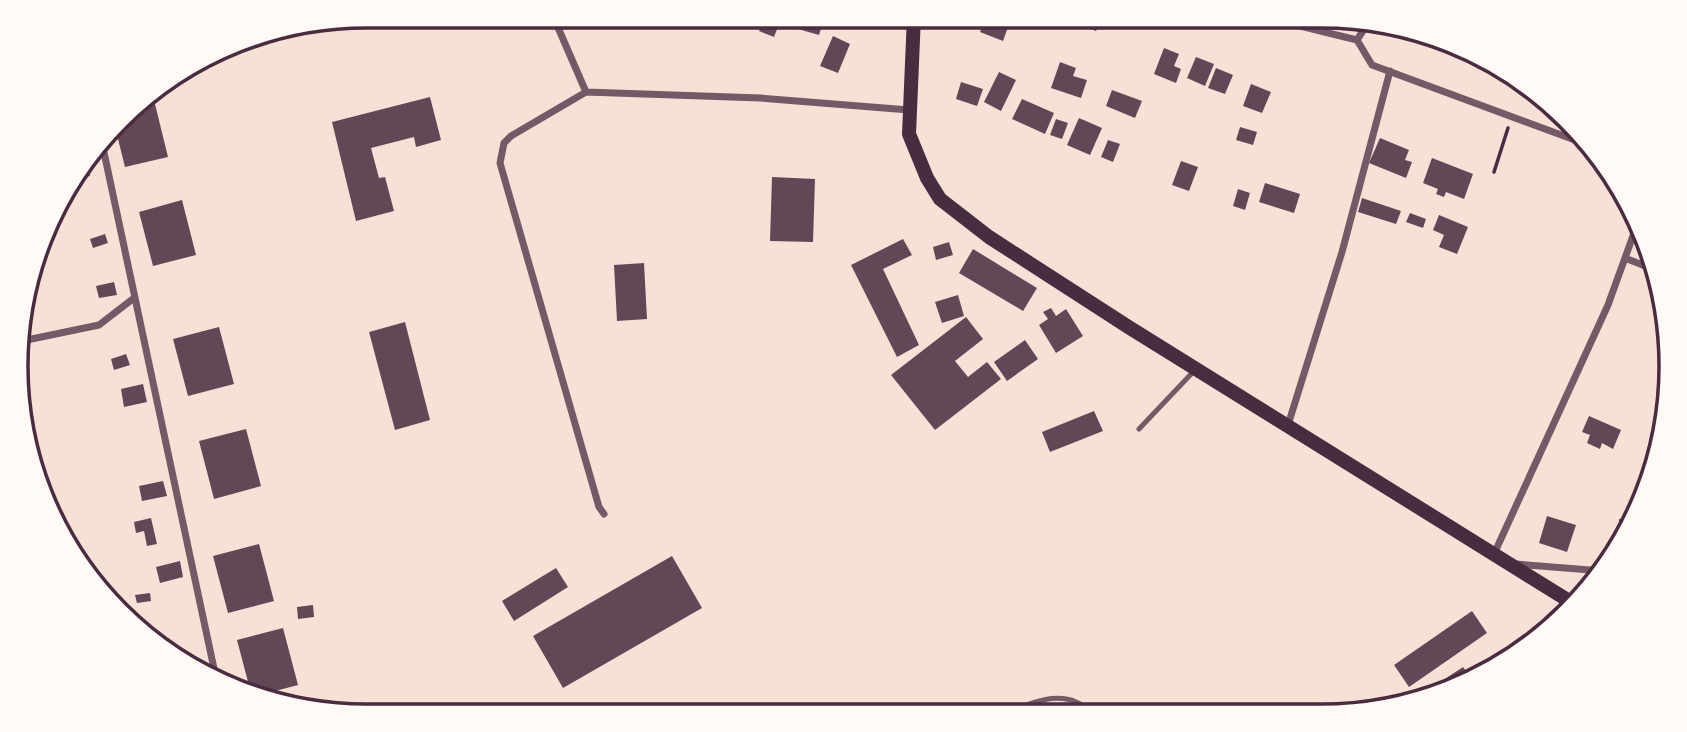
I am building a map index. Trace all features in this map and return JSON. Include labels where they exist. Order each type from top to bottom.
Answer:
[{"type":"main road","points":[[913,28],[909,134],[927,178],[940,200],[989,237],[1196,369],[1566,599]]},
{"type":"street","points":[[559,28],[586,92]]},
{"type":"street","points":[[1308,28],[1357,40],[1372,65],[1571,138]]},
{"type":"street","points":[[1357,40],[1363,31]]},
{"type":"street","points":[[1287,426],[1342,252],[1390,71]]},
{"type":"street","points":[[604,514],[599,506],[500,163],[504,144],[511,136],[586,92],[760,98],[910,110]]},
{"type":"street","points":[[104,153],[214,667]]},
{"type":"street","points":[[1494,554],[1608,305],[1633,236]]},
{"type":"street","points":[[1625,258],[1643,265]]},
{"type":"street","points":[[29,339],[99,325],[134,299]]},
{"type":"street","points":[[1509,563],[1590,570]]},
{"type":"lane","points":[[1139,429],[1196,369]]},
{"type":"lane","points":[[1028,704],[1068,697],[1083,704]]},
{"type":"path","points":[[1494,172],[1511,116]]},
{"type":"building","points":[[760,28],[777,28],[774,37],[759,31]]},
{"type":"building","points":[[798,28],[821,28],[819,35]]},
{"type":"building","points":[[982,28],[1008,28],[1003,41],[980,32]]},
{"type":"building","points":[[833,36],[850,44],[838,73],[820,66]]},
{"type":"building","points":[[1164,48],[1179,54],[1174,66],[1181,69],[1176,83],[1154,74]]},
{"type":"building","points":[[1196,57],[1214,64],[1205,86],[1187,78]]},
{"type":"building","points":[[1060,62],[1076,68],[1073,76],[1087,80],[1081,98],[1051,88]]},
{"type":"building","points":[[1216,68],[1233,75],[1225,94],[1208,88]]},
{"type":"building","points":[[999,72],[1016,80],[1001,111],[984,102]]},
{"type":"building","points":[[961,82],[983,89],[977,106],[956,99]]},
{"type":"building","points":[[1251,84],[1271,92],[1262,113],[1243,106]]},
{"type":"building","points":[[1112,90],[1142,101],[1135,118],[1106,106]]},
{"type":"building","points":[[430,97],[441,140],[416,147],[414,137],[371,148],[379,178],[385,177],[394,211],[356,221],[332,122]]},
{"type":"building","points":[[1022,99],[1054,113],[1045,134],[1012,119]]},
{"type":"building","points":[[155,104],[168,157],[125,167],[118,137]]},
{"type":"building","points":[[1079,118],[1102,128],[1090,155],[1067,145]]},
{"type":"building","points":[[1056,119],[1068,123],[1062,139],[1050,135]]},
{"type":"building","points":[[1240,127],[1257,132],[1253,145],[1236,140]]},
{"type":"building","points":[[1380,138],[1409,150],[1405,160],[1412,162],[1406,178],[1369,163]]},
{"type":"building","points":[[1108,140],[1120,144],[1113,162],[1101,157]]},
{"type":"building","points":[[1432,158],[1473,174],[1464,199],[1446,192],[1444,197],[1436,194],[1438,189],[1423,183]]},
{"type":"building","points":[[1181,161],[1198,167],[1189,191],[1172,185]]},
{"type":"building","points":[[772,177],[815,179],[813,242],[770,241]]},
{"type":"building","points":[[1265,183],[1300,194],[1294,213],[1259,202]]},
{"type":"building","points":[[1238,189],[1250,193],[1245,210],[1233,206]]},
{"type":"building","points":[[1362,198],[1401,211],[1396,224],[1358,212]]},
{"type":"building","points":[[182,200],[196,255],[153,266],[139,212]]},
{"type":"building","points":[[1410,213],[1426,219],[1423,228],[1406,222]]},
{"type":"building","points":[[1439,215],[1468,227],[1457,254],[1439,247],[1444,235],[1433,230]]},
{"type":"building","points":[[105,234],[108,243],[93,248],[90,239]]},
{"type":"building","points":[[903,239],[912,255],[883,269],[919,345],[897,357],[851,265]]},
{"type":"building","points":[[949,242],[953,255],[936,260],[933,247]]},
{"type":"building","points":[[973,249],[1037,288],[1023,311],[959,273]]},
{"type":"building","points":[[644,263],[647,319],[617,321],[614,265]]},
{"type":"building","points":[[114,282],[117,295],[99,298],[96,286]]},
{"type":"building","points":[[958,295],[964,316],[942,323],[935,302]]},
{"type":"building","points":[[1051,308],[1056,316],[1066,309],[1083,336],[1056,353],[1039,325],[1048,319],[1043,312]]},
{"type":"building","points":[[966,317],[983,339],[955,361],[968,377],[987,362],[1001,379],[935,430],[891,375]]},
{"type":"building","points":[[405,322],[430,420],[395,430],[369,332]]},
{"type":"building","points":[[219,327],[234,384],[188,396],[173,339]]},
{"type":"building","points":[[1025,340],[1038,359],[1007,381],[994,362]]},
{"type":"building","points":[[126,354],[130,365],[114,370],[111,359]]},
{"type":"building","points":[[143,384],[147,402],[124,407],[121,389]]},
{"type":"building","points":[[1094,411],[1103,431],[1050,452],[1042,432]]},
{"type":"building","points":[[1589,416],[1621,430],[1613,449],[1602,443],[1600,449],[1587,443],[1590,435],[1582,432]]},
{"type":"building","points":[[246,429],[261,486],[214,499],[199,441]]},
{"type":"building","points":[[163,481],[167,496],[142,501],[139,486]]},
{"type":"building","points":[[1547,516],[1576,525],[1567,552],[1539,543]]},
{"type":"building","points":[[151,518],[157,544],[147,546],[144,531],[136,533],[134,522]]},
{"type":"building","points":[[259,544],[274,601],[228,613],[213,556]]},
{"type":"building","points":[[672,556],[702,608],[563,688],[533,636]]},
{"type":"building","points":[[180,561],[183,577],[160,583],[156,567]]},
{"type":"building","points":[[556,568],[568,587],[514,621],[502,601]]},
{"type":"building","points":[[150,593],[151,601],[137,603],[135,595]]},
{"type":"building","points":[[313,605],[314,617],[298,619],[297,607]]},
{"type":"building","points":[[1472,611],[1487,633],[1409,687],[1394,665]]},
{"type":"building","points":[[283,628],[298,685],[275,691],[248,682],[237,640]]},
{"type":"building","points":[[1463,667],[1466,671],[1450,678],[1441,682]]}]
